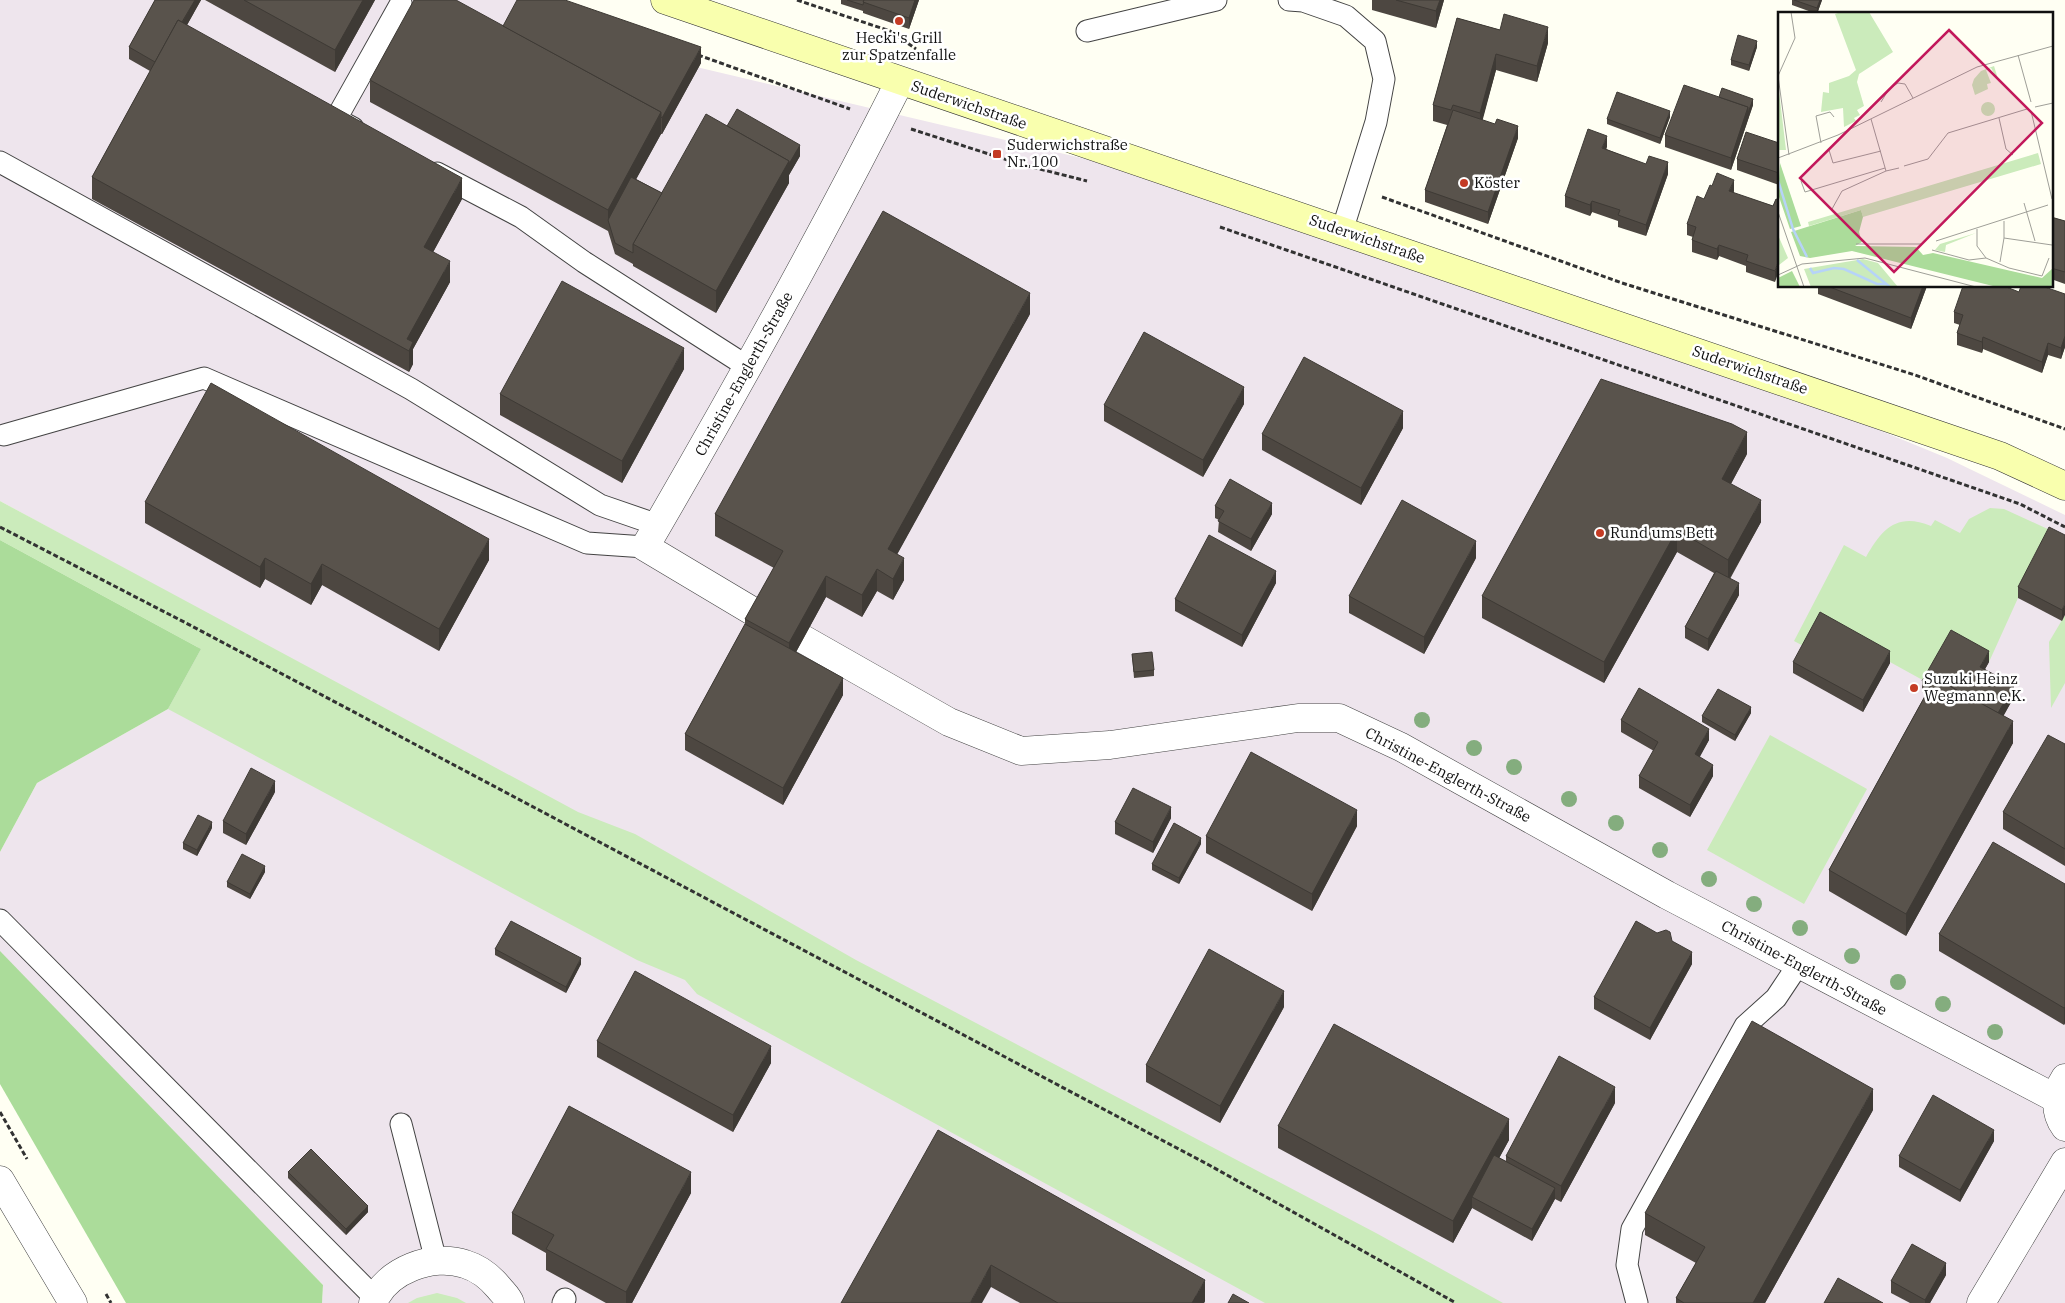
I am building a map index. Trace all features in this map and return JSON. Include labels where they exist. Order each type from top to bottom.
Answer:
[{"type":"main road","name":"Suderwichstraße","points":[[665,0],[2000,456],[2065,486]]},
{"type":"street","name":"Christine-Englerth-Straße","points":[[652,536],[838,204],[900,81]]},
{"type":"street","points":[[652,536],[759,615]]},
{"type":"street","name":"Christine-Englerth-Straße","points":[[803,639],[949,722],[1021,751],[1110,745],[1298,718],[1339,718],[1401,747],[1667,895],[1798,965],[2061,1088]]},
{"type":"street","points":[[2061,1088],[2058,1111],[2065,1127]]},
{"type":"street","points":[[1981,1303],[2065,1162]]},
{"type":"street","points":[[0,1180],[73,1303]]},
{"type":"street","points":[[374,1300],[391,1280],[412,1267],[436,1261],[464,1264],[490,1277],[510,1303]]},
{"type":"lane","points":[[1087,31],[1216,0]]},
{"type":"lane","points":[[1289,0],[1303,1],[1346,16],[1375,41],[1384,79],[1376,122],[1342,231]]},
{"type":"lane","points":[[371,138],[336,119],[401,3]]},
{"type":"lane","points":[[0,162],[411,389],[652,536]]},
{"type":"lane","points":[[424,166],[521,217],[584,262],[748,367]]},
{"type":"lane","points":[[4,435],[204,378],[588,543],[652,536]]},
{"type":"lane","points":[[0,920],[374,1300]]},
{"type":"lane","points":[[1637,1303],[1626,1265],[1632,1229],[1745,1026],[1776,998],[1798,965]]},
{"type":"lane","points":[[401,1124],[436,1261]]},
{"type":"path","points":[[796,0],[890,31],[918,50]]},
{"type":"path","points":[[695,54],[844,107]]},
{"type":"path","points":[[906,128],[1020,164],[1092,182]]},
{"type":"path","points":[[1352,198],[1386,197],[1622,283],[1915,375],[2065,429]]},
{"type":"path","points":[[1214,225],[2020,504],[2065,527]]},
{"type":"path","points":[[0,527],[186,623],[1200,1161],[1456,1303]]},
{"type":"shaded area","points":[[0,0],[516,0],[688,65],[1153,175],[1738,372],[1947,458],[2065,515],[2065,1303],[322,1303],[323,1285],[0,953],[0,852],[37,783],[168,709],[213,617],[0,501]]},
{"type":"green space","points":[[0,501],[578,812],[635,834],[856,960],[1376,1233],[1503,1303],[1265,1303],[697,994],[685,980],[637,960],[168,709],[201,649],[0,540]]},
{"type":"green space","points":[[1990,508],[2004,509],[2065,537],[2049,538],[2018,598],[1989,662],[1951,641],[1928,683],[1821,624],[1807,648],[1794,641],[1844,545],[1866,557],[1878,538],[1885,531],[1900,522],[1919,522],[1931,526],[1935,520],[1960,533],[1969,519]]},
{"type":"green space","points":[[0,540],[201,649],[168,709],[37,783],[0,852]]},
{"type":"green space","points":[[2065,615],[2065,683],[2051,708],[2049,642]]},
{"type":"green space","points":[[1770,735],[1867,789],[1804,904],[1707,850]]},
{"type":"green space","points":[[0,951],[323,1285],[322,1303],[126,1303],[0,1084]]},
{"type":"green space","points":[[437,1293],[457,1298],[466,1303],[408,1303],[417,1298]]},
{"type":"building","points":[[155,0],[195,0],[182,22],[178,20],[155,62],[129,47]]},
{"type":"building","points":[[244,0],[363,0],[335,50]]},
{"type":"building","points":[[414,0],[456,0],[661,112],[608,210],[370,80]]},
{"type":"building","points":[[517,0],[565,0],[701,47],[662,118],[661,112],[503,26]]},
{"type":"building","points":[[847,0],[864,0],[863,5]]},
{"type":"building","points":[[864,0],[915,0],[909,18],[863,2]]},
{"type":"building","points":[[1396,0],[1440,0],[1436,11]]},
{"type":"building","points":[[1794,0],[1820,0],[1817,8]]},
{"type":"building","points":[[1504,14],[1548,27],[1537,66],[1496,54],[1480,113],[1453,105],[1451,110],[1433,105],[1457,18],[1500,30]]},
{"type":"building","points":[[178,20],[462,178],[424,247],[450,261],[407,339],[413,342],[409,351],[92,177]]},
{"type":"building","points":[[1738,35],[1757,41],[1749,65],[1731,60]]},
{"type":"building","points":[[1684,85],[1748,107],[1731,158],[1665,135]]},
{"type":"building","points":[[1722,88],[1753,99],[1748,113],[1748,107],[1719,97]]},
{"type":"building","points":[[1617,92],[1670,111],[1660,138],[1607,119]]},
{"type":"building","points":[[737,109],[800,145],[789,164],[789,161],[727,126]]},
{"type":"building","points":[[1453,110],[1495,124],[1497,119],[1518,126],[1488,212],[1425,190]]},
{"type":"building","points":[[706,114],[789,161],[716,291],[633,244]]},
{"type":"building","points":[[1588,129],[1607,136],[1602,148],[1646,164],[1649,156],[1668,162],[1646,225],[1618,215],[1620,210],[1592,201],[1590,205],[1565,196]]},
{"type":"building","points":[[1746,132],[1778,143],[1778,173],[1737,159]]},
{"type":"building","points":[[1717,173],[1734,180],[1729,191],[1773,206],[1776,199],[1778,200],[1778,262],[1775,271],[1746,261],[1748,255],[1719,245],[1717,249],[1692,240],[1696,227],[1687,224],[1697,196],[1704,199],[1710,185],[1712,186]]},
{"type":"building","points":[[631,177],[662,193],[633,244],[633,253],[615,243],[608,220]]},
{"type":"building","points":[[883,211],[1030,293],[888,549],[904,558],[893,579],[877,569],[862,595],[826,576],[789,643],[745,619],[783,551],[715,514]]},
{"type":"building","points":[[2052,217],[2065,221],[2065,272],[2052,268]]},
{"type":"building","points":[[562,281],[684,348],[622,461],[500,394]]},
{"type":"building","points":[[1832,288],[1922,288],[1911,318]]},
{"type":"building","points":[[1962,288],[2009,288],[2019,292],[2020,288],[2048,288],[2065,294],[2065,336],[2061,348],[2048,343],[2042,362],[1983,337],[1982,342],[1957,333],[1963,315],[1954,312]]},
{"type":"building","points":[[1144,332],[1244,387],[1203,460],[1104,405]]},
{"type":"building","points":[[1304,357],[1403,411],[1361,488],[1262,434]]},
{"type":"building","points":[[1601,379],[1732,424],[1747,432],[1722,479],[1761,500],[1728,560],[1677,530],[1604,662],[1482,596]]},
{"type":"building","points":[[211,383],[489,539],[439,629],[322,564],[311,584],[265,558],[260,567],[145,502]]},
{"type":"building","points":[[1230,479],[1272,503],[1251,539],[1218,521],[1224,511],[1215,506]]},
{"type":"building","points":[[1402,500],[1476,541],[1424,637],[1349,596]]},
{"type":"building","points":[[2049,527],[2065,535],[2065,604],[2062,610],[2018,587]]},
{"type":"building","points":[[1209,535],[1276,571],[1242,635],[1175,599]]},
{"type":"building","points":[[1716,571],[1739,583],[1708,639],[1685,627]]},
{"type":"building","points":[[1820,612],[1890,651],[1863,700],[1793,662]]},
{"type":"building","points":[[745,624],[843,678],[783,788],[685,734]]},
{"type":"building","points":[[1951,630],[1989,651],[1980,667],[2014,685],[1998,713],[1935,678],[1931,686],[1922,681]]},
{"type":"building","points":[[1152,652],[1154,670],[1134,672],[1132,654]]},
{"type":"building","points":[[1935,678],[2013,721],[1906,914],[1829,870]]},
{"type":"building","points":[[1639,688],[1709,729],[1695,754],[1713,765],[1690,805],[1639,776],[1658,742],[1621,720]]},
{"type":"building","points":[[1718,689],[1751,707],[1735,735],[1702,716]]},
{"type":"building","points":[[2048,735],[2065,744],[2065,849],[2003,812]]},
{"type":"building","points":[[1251,752],[1357,810],[1312,894],[1206,836]]},
{"type":"building","points":[[251,768],[275,781],[246,834],[223,821]]},
{"type":"building","points":[[1133,788],[1171,807],[1153,842],[1115,822]]},
{"type":"building","points":[[198,815],[212,822],[197,850],[183,843]]},
{"type":"building","points":[[1174,823],[1201,838],[1179,878],[1152,864]]},
{"type":"building","points":[[1993,842],[2065,884],[2064,1008],[1939,934]]},
{"type":"building","points":[[242,854],[265,866],[250,894],[227,882]]},
{"type":"building","points":[[511,921],[581,958],[566,987],[495,949]]},
{"type":"building","points":[[1636,921],[1657,933],[1666,930],[1670,932],[1672,941],[1692,952],[1650,1028],[1594,997]]},
{"type":"building","points":[[1209,949],[1284,991],[1220,1106],[1146,1065]]},
{"type":"building","points":[[635,971],[771,1046],[733,1115],[597,1041]]},
{"type":"building","points":[[1752,1021],[1873,1089],[1753,1303],[1684,1303],[1676,1298],[1705,1247],[1645,1213]]},
{"type":"building","points":[[1334,1024],[1509,1119],[1453,1221],[1278,1126]]},
{"type":"building","points":[[1559,1056],[1615,1087],[1561,1186],[1506,1156]]},
{"type":"building","points":[[1933,1095],[1994,1130],[1960,1190],[1899,1156]]},
{"type":"building","points":[[569,1106],[691,1172],[626,1292],[546,1249],[554,1235],[512,1213]]},
{"type":"building","points":[[938,1130],[1205,1280],[1192,1303],[1058,1303],[991,1265],[970,1303],[841,1303]]},
{"type":"building","points":[[311,1149],[368,1206],[346,1229],[288,1172]]},
{"type":"building","points":[[1494,1155],[1555,1188],[1532,1229],[1472,1197]]},
{"type":"building","points":[[1912,1244],[1946,1263],[1925,1300],[1891,1281]]},
{"type":"building","points":[[1838,1278],[1883,1303],[1824,1303]]},
{"type":"building","points":[[1233,1294],[1249,1303],[1228,1303]]},
{"type":"place","name":"Hecki's Grill zur Spatzenfalle","points":[[899,21]]},
{"type":"place","name":"Suderwichstraße Nr. 100","points":[[997,154]]},
{"type":"place","name":"Köster","points":[[1464,183]]},
{"type":"place","name":"Rund ums Bett","points":[[1600,533]]},
{"type":"place","name":"Suzuki Heinz Wegmann e.K.","points":[[1914,688]]}]
